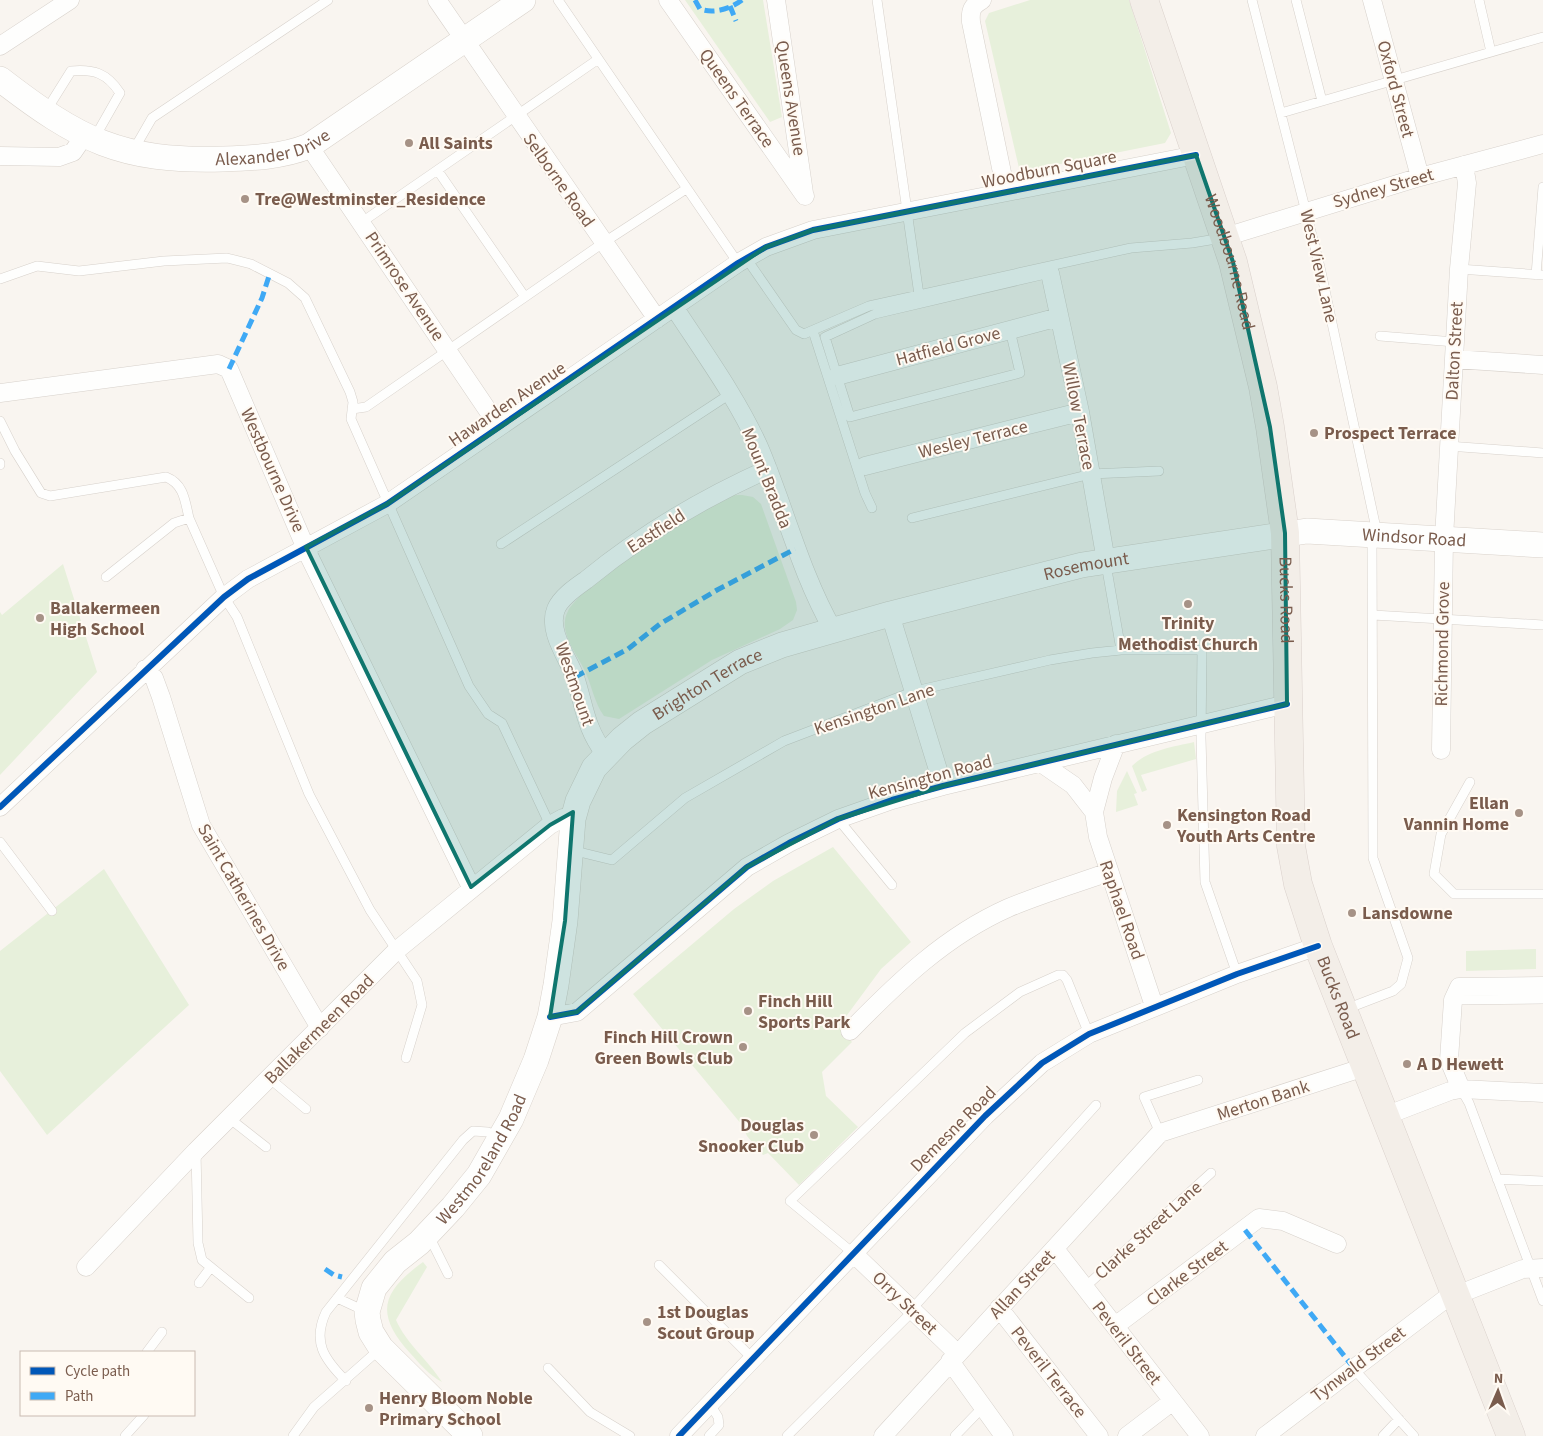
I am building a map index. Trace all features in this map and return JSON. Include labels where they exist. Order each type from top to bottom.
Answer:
[{"type":"main road","name":"Alexander Drive","points":[[0,79],[46,112],[89,138],[131,153],[199,160],[283,154],[309,146],[523,0]]},
{"type":"main road","name":"Woodbourne Road","points":[[1144,0],[1225,237],[1263,387],[1285,533]]},
{"type":"main road","name":"Windsor Road","points":[[1285,533],[1316,531],[1543,545]]},
{"type":"main road","name":"Rosemount","points":[[890,614],[1003,584],[1106,560],[1285,533]]},
{"type":"main road","name":"Bucks Road","points":[[1285,533],[1287,704],[1292,862],[1318,946],[1511,1436]]},
{"type":"main road","name":"Brighton Terrace","points":[[562,822],[605,754],[642,723],[740,662],[782,645],[890,614]]},
{"type":"main road","name":"Westmoreland Road","points":[[367,1312],[374,1288],[381,1278],[395,1262],[428,1233],[479,1175],[501,1138],[536,1060],[550,1017],[565,921],[570,850],[562,822]]},
{"type":"main road","points":[[367,1312],[371,1332],[382,1348],[470,1436]]},
{"type":"street","points":[[0,46],[70,0]]},
{"type":"street","name":"Selborne Road","points":[[437,0],[657,319]]},
{"type":"street","name":"Queens Terrace","points":[[668,0],[805,196]]},
{"type":"street","name":"Queens Avenue","points":[[776,0],[805,196]]},
{"type":"street","name":"Woodburn Square","points":[[982,0],[974,5],[971,10],[971,22],[1006,192]]},
{"type":"street","name":"Oxford Street","points":[[1372,0],[1420,177]]},
{"type":"street","points":[[0,156],[59,157],[73,152],[89,138]]},
{"type":"street","name":"Sydney Street","points":[[1225,237],[1420,177],[1543,144]]},
{"type":"street","name":"Primrose Avenue","points":[[309,146],[499,427]]},
{"type":"street","name":"Woodburn Square","points":[[909,212],[1196,155]]},
{"type":"street","name":"Dalton Street","points":[[1444,538],[1459,269],[1467,183],[1464,165]]},
{"type":"street","name":"Hawarden Avenue","points":[[145,669],[224,597],[248,579],[388,504],[742,261],[766,247],[813,230],[909,212]]},
{"type":"street","name":"Willow Terrace","points":[[1050,273],[1080,412],[1106,560]]},
{"type":"street","name":"Mount Bradda","points":[[674,307],[730,394],[758,445],[795,549],[833,630]]},
{"type":"street","name":"Hatfield Grove","points":[[837,376],[1059,316]]},
{"type":"street","points":[[1454,350],[1543,364]]},
{"type":"street","name":"Westbourne Drive","points":[[0,393],[218,364],[229,368],[306,547],[472,888]]},
{"type":"street","name":"Wesley Terrace","points":[[866,466],[1080,412]]},
{"type":"street","name":"Eastfield","points":[[556,609],[569,593],[609,561],[693,507],[768,469]]},
{"type":"street","name":"Richmond Grove","points":[[1441,750],[1444,538]]},
{"type":"street","name":"Westmount","points":[[556,609],[556,626],[561,648],[575,677],[584,715],[595,740],[605,754]]},
{"type":"street","points":[[890,614],[943,786]]},
{"type":"street","points":[[0,807],[145,669]]},
{"type":"street","name":"Saint Catherines Drive","points":[[145,669],[154,678],[161,697],[201,825],[320,1028]]},
{"type":"street","name":"Kensington Road","points":[[550,1017],[577,1012],[747,868],[789,843],[838,819],[892,800],[943,786],[1287,704]]},
{"type":"street","name":"Raphael Road","points":[[1116,744],[1103,778],[1094,812],[1098,837],[1108,872],[1154,1006]]},
{"type":"street","name":"Raphael Road","points":[[1041,763],[1073,786],[1094,812]]},
{"type":"street","name":"Ballakermeen Road","points":[[86,1267],[196,1151],[397,950],[472,888],[562,822]]},
{"type":"street","points":[[850,1031],[909,972],[955,937],[1008,908],[1108,872]]},
{"type":"street","name":"Demesne Road","points":[[679,1436],[985,1116],[1035,1069],[1089,1034],[1154,1006],[1237,974],[1318,946]]},
{"type":"street","points":[[1461,1089],[1449,1060],[1453,1000],[1460,987],[1543,986]]},
{"type":"street","name":"Merton Bank","points":[[1160,1133],[1365,1067]]},
{"type":"street","points":[[1385,1116],[1450,1091],[1461,1089],[1543,1093]]},
{"type":"street","name":"Allan Street","points":[[883,1436],[1160,1133]]},
{"type":"street","name":"Clarke Street","points":[[1115,1326],[1259,1218],[1283,1221],[1337,1244]]},
{"type":"street","name":"Peveril Street","points":[[1054,1249],[1200,1436]]},
{"type":"street","name":"Orry Street","points":[[853,1254],[913,1310],[954,1357],[982,1407],[1004,1436]]},
{"type":"street","name":"Tynwald Street","points":[[1265,1436],[1353,1367],[1454,1295],[1537,1268]]},
{"type":"street","name":"Peveril Terrace","points":[[999,1308],[1099,1436]]},
{"type":"street","points":[[1127,1436],[1173,1401]]},
{"type":"lane","points":[[131,153],[152,118],[328,0]]},
{"type":"lane","points":[[558,0],[686,189],[796,330],[804,334],[868,306],[1131,248],[1192,243],[1225,237]]},
{"type":"lane","points":[[877,0],[909,212],[919,295]]},
{"type":"lane","name":"West View Lane","points":[[1252,0],[1306,211],[1375,534],[1373,858],[1408,958],[1401,984],[1393,991],[1343,1010]]},
{"type":"lane","points":[[1296,0],[1322,101]]},
{"type":"lane","points":[[1479,0],[1491,52]]},
{"type":"lane","points":[[1281,113],[1543,37]]},
{"type":"lane","points":[[362,222],[597,60]]},
{"type":"lane","points":[[46,112],[71,71],[90,69],[112,81],[120,93],[89,138]]},
{"type":"lane","points":[[438,171],[525,297]]},
{"type":"lane","points":[[1459,269],[1540,275],[1543,187]]},
{"type":"lane","points":[[352,409],[366,407],[603,243],[686,189]]},
{"type":"lane","points":[[0,279],[38,266],[79,271],[164,261],[227,258],[251,264],[288,283],[305,298],[350,392],[353,402],[351,419],[469,686],[488,714],[502,723],[562,822]]},
{"type":"lane","points":[[1010,330],[1020,373],[850,416],[825,337],[874,314],[1050,273]]},
{"type":"lane","points":[[812,331],[865,493],[872,508]]},
{"type":"lane","points":[[1380,336],[1454,350]]},
{"type":"lane","points":[[501,544],[730,394]]},
{"type":"lane","points":[[0,421],[15,451],[41,493],[50,496],[166,477],[176,481],[182,492],[189,518],[224,597],[237,617],[309,794],[370,910],[417,981],[422,1005],[406,1058]]},
{"type":"lane","points":[[1448,446],[1543,453]]},
{"type":"lane","points":[[912,518],[1091,474],[1159,471]]},
{"type":"lane","points":[[106,577],[174,523],[189,518]]},
{"type":"lane","points":[[1106,560],[1121,650]]},
{"type":"lane","points":[[1373,615],[1543,625]]},
{"type":"lane","name":"Kensington Lane","points":[[570,850],[612,860],[685,798],[784,741],[914,691],[1050,660],[1121,650],[1202,650],[1202,723]]},
{"type":"lane","points":[[1202,723],[1205,882],[1237,974]]},
{"type":"lane","points":[[1470,782],[1441,834],[1434,874],[1454,894],[1543,894]]},
{"type":"lane","points":[[838,819],[892,885]]},
{"type":"lane","points":[[0,842],[52,911]]},
{"type":"lane","points":[[853,1254],[790,1201],[939,1056],[993,1009],[1020,992],[1058,975],[1063,975],[1067,980],[1089,1034]]},
{"type":"lane","points":[[1453,1000],[1543,999]]},
{"type":"lane","points":[[269,1078],[306,1109]]},
{"type":"lane","points":[[1160,1133],[1144,1097],[1198,1080]]},
{"type":"lane","points":[[1461,1089],[1497,1179],[1537,1268],[1543,1301]]},
{"type":"lane","points":[[787,1436],[913,1310],[1096,1104]]},
{"type":"lane","points":[[230,1118],[266,1147]]},
{"type":"lane","points":[[346,1380],[329,1364],[323,1351],[319,1328],[337,1298],[463,1140],[474,1131],[488,1132],[501,1138]]},
{"type":"lane","points":[[196,1151],[198,1243],[202,1260],[249,1298]]},
{"type":"lane","name":"Clarke Street Lane","points":[[1084,1288],[1211,1173]]},
{"type":"lane","points":[[1497,1179],[1543,1181]]},
{"type":"lane","points":[[428,1233],[436,1245],[448,1274]]},
{"type":"lane","points":[[659,1266],[753,1359]]},
{"type":"lane","points":[[199,1283],[211,1267]]},
{"type":"lane","points":[[337,1298],[367,1312]]},
{"type":"lane","points":[[148,1351],[162,1332]]},
{"type":"lane","points":[[293,1436],[314,1407],[382,1348]]},
{"type":"lane","points":[[1353,1367],[1414,1436]]},
{"type":"lane","points":[[548,1368],[590,1412],[630,1436]]},
{"type":"lane","points":[[709,1436],[719,1425],[718,1417],[710,1404]]},
{"type":"lane","points":[[955,1436],[982,1407]]},
{"type":"lane","points":[[125,1436],[143,1416]]},
{"type":"lane","points":[[1382,1436],[1399,1419]]},
{"type":"highlighted area","points":[[1196,155],[1233,262],[1270,427],[1285,533],[1287,704],[943,786],[838,819],[747,867],[577,1012],[550,1017],[565,921],[573,812],[550,825],[471,887],[306,547],[387,504],[766,247],[813,230]]},
{"type":"green space","points":[[685,0],[763,0],[782,117],[770,122]]},
{"type":"green space","points":[[1030,0],[1129,0],[1171,133],[1165,143],[1025,171],[1019,168],[985,21],[989,13]]},
{"type":"green space","points":[[742,495],[753,497],[761,504],[796,602],[797,610],[793,620],[780,629],[712,660],[619,719],[604,716],[585,671],[566,634],[565,619],[568,611],[595,583],[667,531],[712,504],[729,496]]},
{"type":"green space","name":"Ballakermeen High School","points":[[63,564],[97,672],[0,775],[0,612],[2,615]]},
{"type":"green space","points":[[1194,742],[1196,759],[1141,775],[1147,790],[1142,792],[1132,766],[1145,756]]},
{"type":"green space","points":[[1127,771],[1137,793],[1134,794],[1138,805],[1116,812],[1117,791]]},
{"type":"green space","name":"Finch Hill Sports Park","points":[[833,847],[911,942],[881,969],[839,1026],[852,1042],[822,1072],[826,1096],[858,1127],[799,1185],[768,1153],[763,1155],[747,1136],[742,1125],[633,994],[734,909],[773,881]]},
{"type":"green space","points":[[104,869],[189,1005],[47,1135],[0,1071],[0,951]]},
{"type":"green space","points":[[1536,949],[1536,969],[1466,971],[1466,951]]},
{"type":"green space","points":[[423,1262],[427,1267],[396,1320],[405,1336],[442,1382],[425,1369],[410,1353],[391,1326],[387,1315],[391,1293],[409,1273]]},
{"type":"marked path","points":[[695,0],[700,9],[711,11],[727,8],[742,0]]},
{"type":"marked path","points":[[730,6],[736,21]]},
{"type":"marked path","points":[[229,369],[262,298],[270,273]]},
{"type":"marked path","points":[[575,677],[628,649],[660,624],[717,590],[795,549]]},
{"type":"marked path","points":[[1245,1230],[1353,1367]]},
{"type":"marked path","points":[[325,1269],[334,1275],[342,1277]]},
{"type":"cycle path","points":[[0,807],[224,597],[248,579],[387,504],[738,263],[766,247],[813,230],[1196,155]]},
{"type":"cycle path","points":[[550,1017],[577,1012],[747,867],[789,843],[838,819],[892,800],[943,786],[1287,704]]},
{"type":"cycle path","points":[[679,1436],[985,1116],[1042,1063],[1089,1034],[1237,974],[1318,946]]},
{"type":"place","name":"All Saints","points":[[409,143]]},
{"type":"place","name":"Tre@Westminster_Residence","points":[[245,199]]},
{"type":"place","name":"Prospect Terrace","points":[[1314,433]]},
{"type":"place","name":"Trinity Methodist Church","points":[[1188,604]]},
{"type":"place","name":"Ballakermeen High School","points":[[40,618]]},
{"type":"place","name":"Ellan Vannin Home","points":[[1519,813]]},
{"type":"place","name":"Kensington Road Youth Arts Centre","points":[[1167,825]]},
{"type":"place","name":"Lansdowne","points":[[1352,913]]},
{"type":"place","name":"Finch Hill Sports Park","points":[[748,1011]]},
{"type":"place","name":"Finch Hill Crown Green Bowls Club","points":[[743,1047]]},
{"type":"place","name":"A D Hewett","points":[[1407,1064]]},
{"type":"place","name":"Douglas Snooker Club","points":[[814,1135]]},
{"type":"place","name":"1st Douglas Scout Group","points":[[647,1322]]},
{"type":"place","name":"Henry Bloom Noble Primary School","points":[[369,1408]]}]
